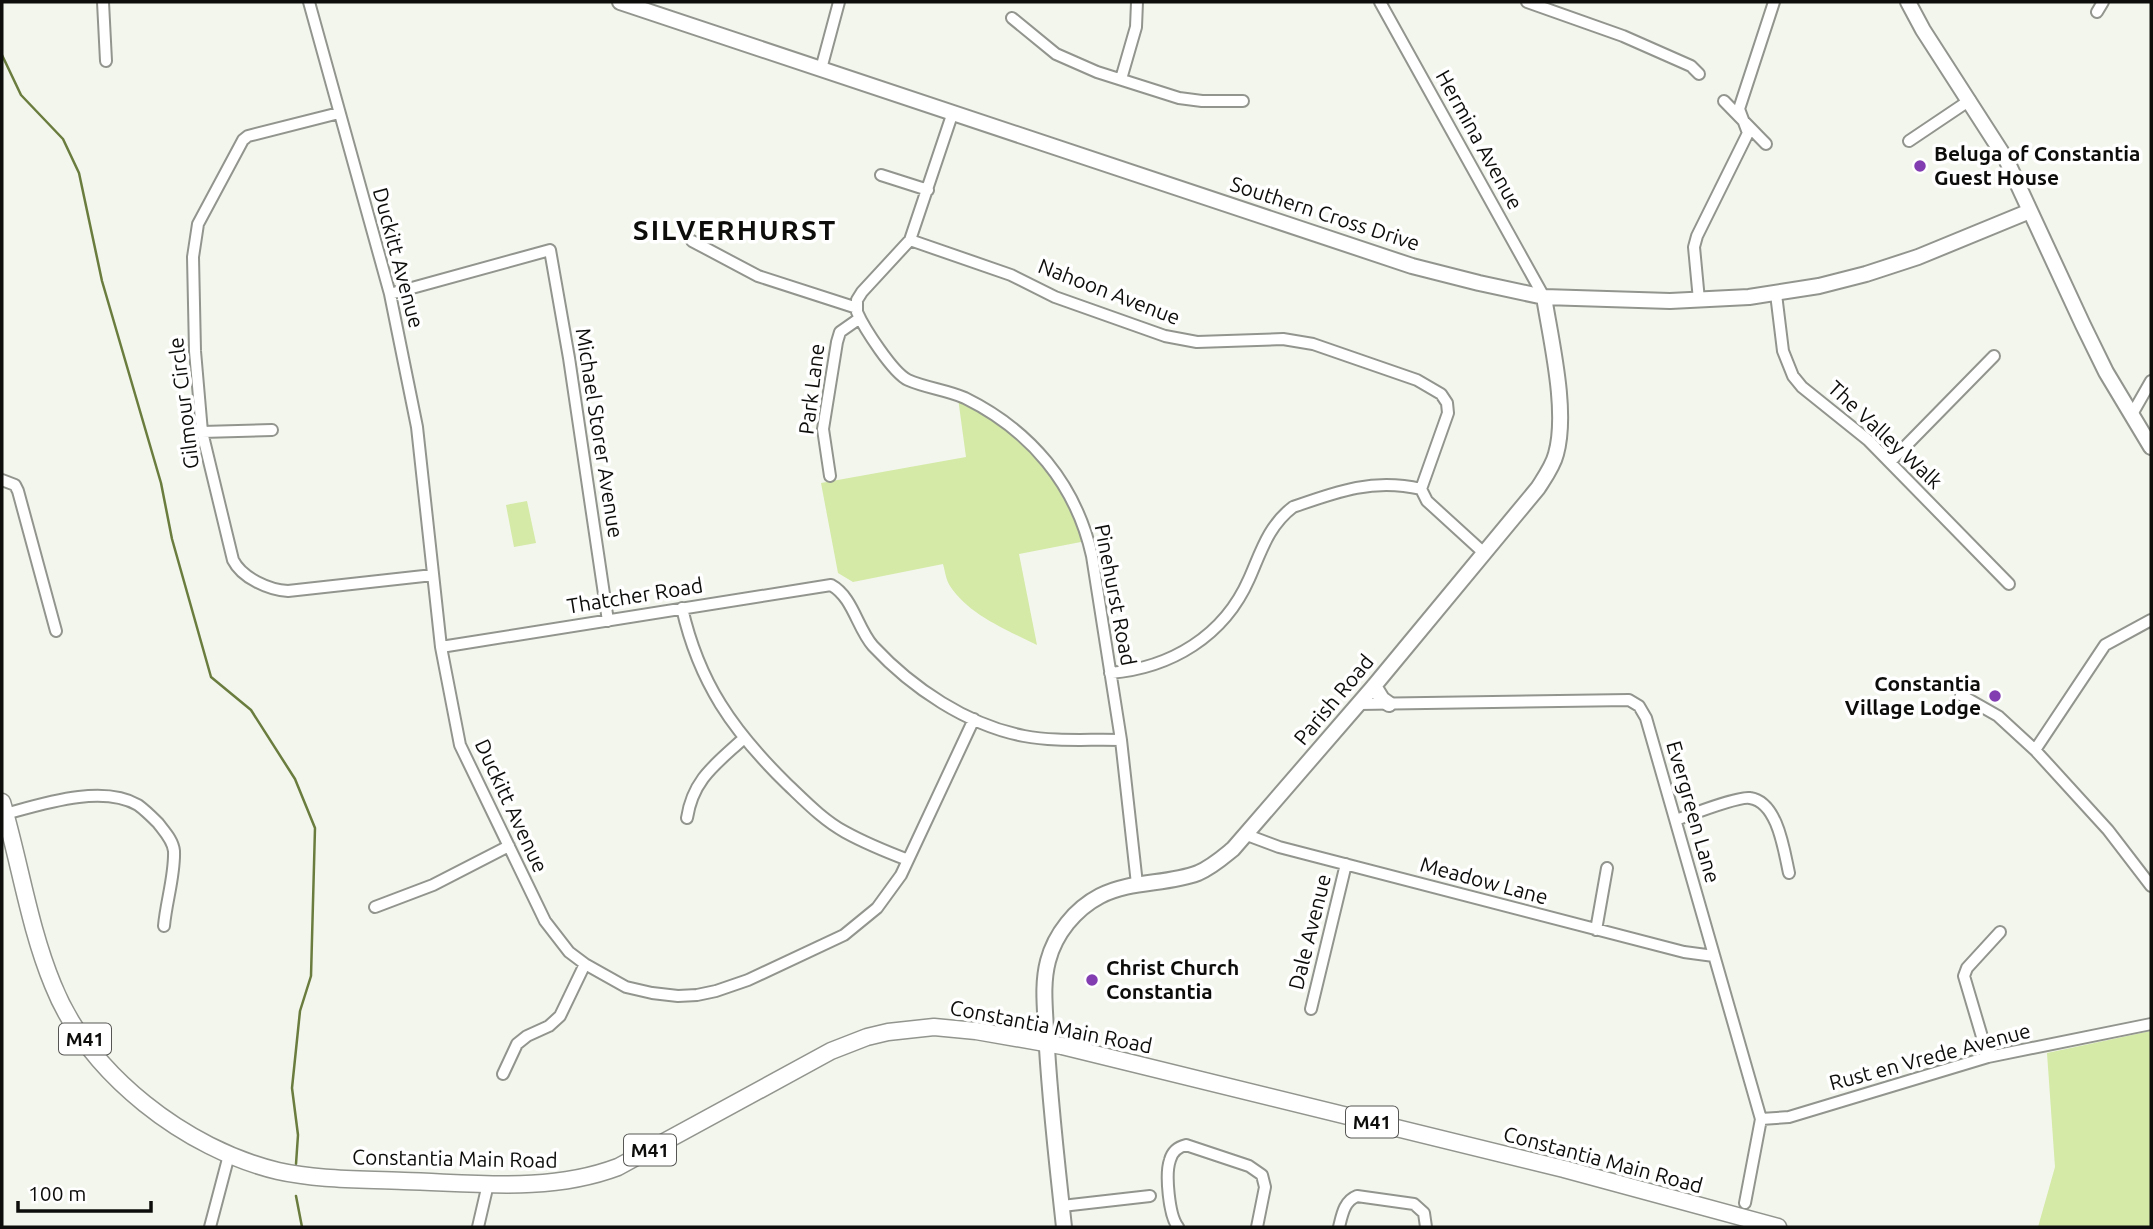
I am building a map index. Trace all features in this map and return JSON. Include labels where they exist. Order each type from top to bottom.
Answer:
[{"type":"main road","name":"Constantia Main Road","points":[[4,808],[43,956],[53,986],[73,1024],[97,1055],[152,1110],[200,1142],[260,1166],[310,1176],[488,1184],[567,1182],[618,1167],[831,1051],[867,1037],[934,1027],[976,1031],[1107,1056],[1564,1169],[1778,1227]]},
{"type":"street","points":[[103,2],[106,61]]},
{"type":"street","name":"Duckitt Avenue","points":[[309,2],[390,294],[417,427],[441,647],[460,746],[545,921],[569,952],[626,987],[678,996],[716,991],[773,969],[844,935],[877,908],[890,892],[908,860],[974,719]]},
{"type":"street","name":"Southern Cross Drive","points":[[620,2],[1412,266],[1544,297],[1643,301],[1776,294],[1866,274],[1918,257],[2030,211]]},
{"type":"street","points":[[821,69],[839,2]]},
{"type":"street","points":[[1121,79],[1136,27],[1137,2]]},
{"type":"street","name":"Hermina Avenue","points":[[1380,2],[1544,297]]},
{"type":"street","points":[[1527,2],[1623,36],[1691,66],[1699,74]]},
{"type":"street","points":[[1699,300],[1694,247],[1748,134],[1739,109],[1774,2]]},
{"type":"street","points":[[1909,2],[1923,30],[2006,159],[2082,325],[2131,416],[2151,447]]},
{"type":"street","points":[[1012,18],[1056,54],[1121,79],[1179,98],[1244,101]]},
{"type":"street","points":[[1909,141],[1970,100]]},
{"type":"street","points":[[1724,101],[1766,144]]},
{"type":"street","name":"Gilmour Circle","points":[[339,113],[243,139],[198,224],[193,257],[193,306],[202,432],[233,561],[243,573],[278,590],[288,591],[433,575]]},
{"type":"street","points":[[692,241],[758,276],[859,313],[858,300],[862,292],[910,240],[953,113]]},
{"type":"street","points":[[881,175],[928,190]]},
{"type":"street","name":"Nahoon Avenue","points":[[910,240],[1011,275],[1055,298],[1165,336],[1197,342],[1299,341],[1417,380],[1441,394],[1447,403],[1448,413],[1421,489]]},
{"type":"street","name":"Michael Storer Avenue","points":[[390,294],[550,250],[608,621]]},
{"type":"street","name":"The Valley Walk","points":[[1776,294],[1783,351],[1793,376],[1802,387],[1868,440],[2009,584]]},
{"type":"street","name":"Parish Road","points":[[1064,1227],[1047,1044],[1045,977],[1050,954],[1058,936],[1079,910],[1111,891],[1198,873],[1223,858],[1247,835],[1359,704],[1538,488],[1556,457],[1560,439],[1560,416],[1544,297]]},
{"type":"street","name":"Park Lane","points":[[830,476],[822,429],[836,342],[841,330],[859,313]]},
{"type":"street","name":"Pinehurst Road","points":[[859,313],[902,376],[964,398],[1018,432],[1045,458],[1070,494],[1088,537],[1121,740],[1138,884]]},
{"type":"street","points":[[1890,462],[1994,356]]},
{"type":"street","points":[[2131,416],[2151,381]]},
{"type":"street","points":[[202,432],[272,430]]},
{"type":"street","points":[[2,480],[15,485],[18,491],[56,631]]},
{"type":"street","points":[[1110,673],[1138,669],[1170,659],[1199,643],[1216,628],[1235,605],[1269,533],[1293,507],[1374,484],[1401,484],[1421,489],[1427,501],[1484,553]]},
{"type":"street","name":"Thatcher Road","points":[[441,647],[827,584],[835,586],[843,595],[869,641],[890,664],[921,688],[974,719]]},
{"type":"street","points":[[682,608],[690,641],[702,670],[743,739],[828,820],[844,831],[908,860]]},
{"type":"street","points":[[2035,750],[2105,645],[2151,620]]},
{"type":"street","points":[[1374,686],[1388,704]]},
{"type":"street","points":[[1961,695],[1997,716],[2035,750],[2108,830],[2151,887]]},
{"type":"street","name":"Evergreen Lane","points":[[1359,704],[1629,700],[1639,706],[1646,718],[1761,1119],[1745,1203]]},
{"type":"street","points":[[974,719],[1006,732],[1027,736],[1121,740]]},
{"type":"street","points":[[687,818],[689,804],[698,784],[743,739]]},
{"type":"street","points":[[4,808],[95,796],[119,798],[138,806],[159,825],[173,844],[164,926]]},
{"type":"street","points":[[1676,820],[1743,798],[1758,800],[1779,827],[1789,873]]},
{"type":"street","name":"Meadow Lane","points":[[1247,835],[1279,848],[1684,952],[1714,956]]},
{"type":"street","points":[[375,907],[433,885],[509,846]]},
{"type":"street","name":"Dale Avenue","points":[[1311,1009],[1346,864]]},
{"type":"street","points":[[1596,930],[1607,868]]},
{"type":"street","points":[[1988,1057],[1964,976],[1967,968],[2000,932]]},
{"type":"street","points":[[502,1074],[517,1044],[527,1036],[550,1026],[560,1016],[585,964]]},
{"type":"street","name":"Rust en Vrede Avenue","points":[[1761,1119],[1789,1117],[1988,1057],[2151,1024]]},
{"type":"street","points":[[1178,1227],[1172,1218],[1169,1160],[1174,1152],[1186,1145],[1249,1166],[1262,1175],[1265,1187],[1257,1227]]},
{"type":"street","points":[[210,1227],[229,1155]]},
{"type":"street","points":[[478,1227],[488,1184]]},
{"type":"street","points":[[1062,1206],[1150,1196]]},
{"type":"street","points":[[1339,1227],[1346,1205],[1357,1196],[1414,1204],[1424,1213],[1426,1227]]},
{"type":"green space","points":[[958,398],[1017,434],[1068,495],[1086,541],[1019,554],[1037,645],[989,621],[967,605],[950,586],[943,564],[853,582],[838,573],[821,483],[966,457]]},
{"type":"green space","points":[[527,501],[536,543],[514,547],[506,505]]},
{"type":"green space","points":[[2151,1031],[2151,1227],[2038,1227],[2055,1167],[2047,1053]]},
{"type":"waterway","points":[[2,55],[21,95],[63,139],[79,173],[102,281],[161,483],[172,539],[211,677],[251,710],[295,779],[315,828],[311,976],[300,1011],[292,1088],[298,1135],[296,1164]]},
{"type":"waterway","points":[[296,1196],[302,1227]]},
{"type":"place","name":"Beluga of Constantia Guest House","points":[[1920,166]]},
{"type":"place","name":"Constantia Village Lodge","points":[[1995,696]]},
{"type":"place","name":"Christ Church Constantia","points":[[1092,980]]},
{"type":"district","name":"SILVERHURST","points":[[735,230]]}]
